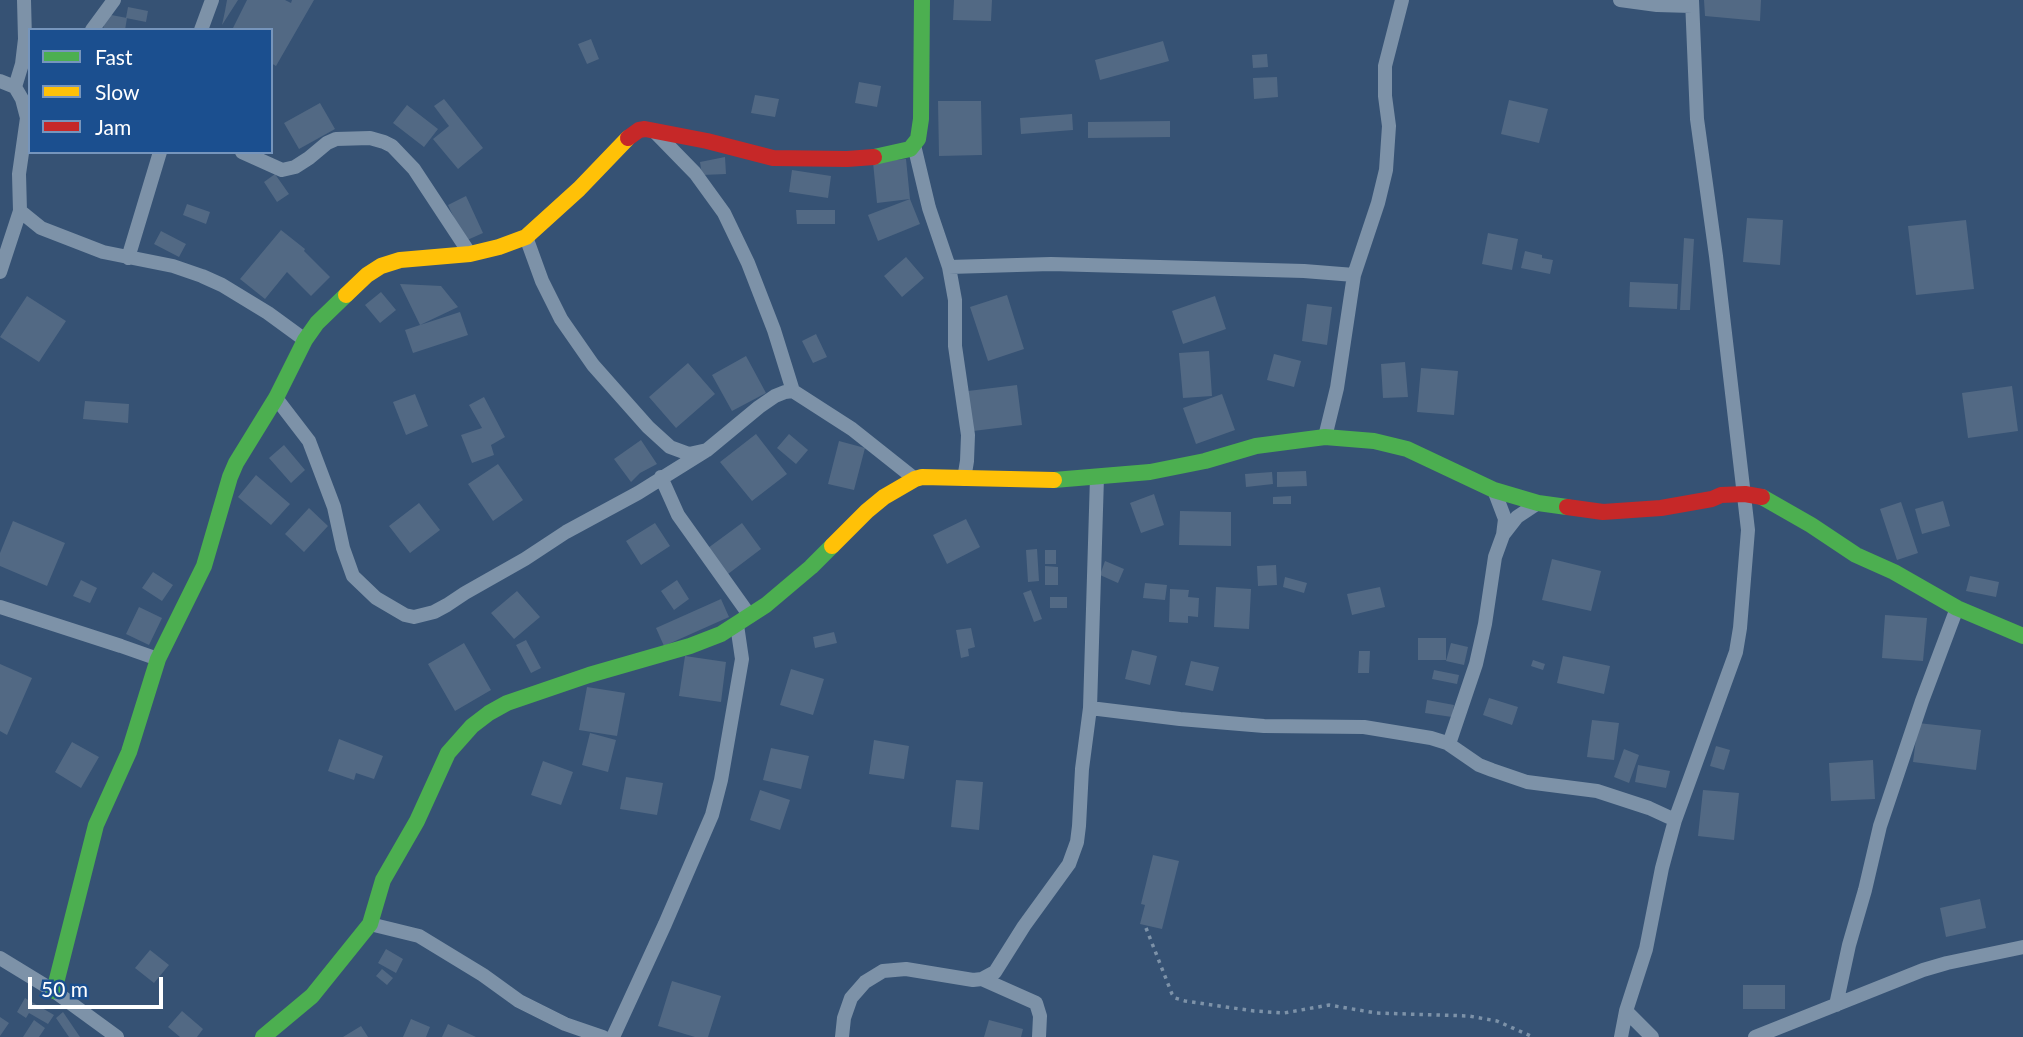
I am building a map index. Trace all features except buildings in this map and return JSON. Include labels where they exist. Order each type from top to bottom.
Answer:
[{"type":"street","points":[[0,272],[20,211],[19,174],[27,118],[22,93],[24,0]]},
{"type":"street","points":[[93,28],[114,0]]},
{"type":"street","points":[[202,28],[212,0]]},
{"type":"street","points":[[54,991],[96,825],[129,751],[158,659],[204,566],[236,463],[317,323],[367,275],[381,266],[400,260],[470,254],[526,237],[579,189],[625,140],[639,130],[787,159],[882,156],[914,145],[918,139],[921,119],[922,0]]},
{"type":"street","points":[[1325,437],[1337,388],[1354,275],[1386,170],[1389,126],[1385,66],[1402,0]]},
{"type":"street","points":[[1620,0],[1657,5],[1692,3],[1697,119],[1748,530],[1736,652],[1675,820],[1646,949],[1621,1037]]},
{"type":"street","points":[[0,81],[22,93]]},
{"type":"street","points":[[653,131],[695,173],[724,213],[748,263],[793,391],[852,429],[915,479]]},
{"type":"street","points":[[246,154],[282,170],[295,167],[336,139],[370,138],[384,142],[392,146],[414,169],[470,254]]},
{"type":"street","points":[[914,145],[929,208],[949,267],[955,300],[955,346],[968,435],[964,479]]},
{"type":"street","points":[[128,258],[159,154]]},
{"type":"street","points":[[20,211],[41,228],[103,253],[173,266],[222,285],[305,340]]},
{"type":"street","points":[[526,237],[542,281],[561,319],[593,365],[648,427],[670,447],[688,454],[708,450]]},
{"type":"street","points":[[949,267],[1063,264],[1304,271],[1354,275]]},
{"type":"street","points":[[276,398],[309,441],[334,507],[343,548],[353,576],[385,604],[414,617],[434,612],[447,605],[566,532],[638,493],[708,450],[775,396],[793,391]]},
{"type":"street","points":[[263,1037],[312,996],[370,924],[383,880],[417,821],[448,753],[472,726],[507,703],[721,634],[766,605],[811,567],[867,511],[897,488],[915,479],[930,477],[1050,480],[1097,477],[1150,472],[1205,461],[1256,446],[1325,437],[1374,441],[1407,449],[1494,490],[1538,503],[1603,512],[1661,508],[1721,495],[1766,498],[1856,555],[1894,572],[1957,608],[2023,636]]},
{"type":"street","points":[[613,1037],[712,815],[728,745],[742,659],[743,621],[678,515],[661,477]]},
{"type":"street","points":[[842,1037],[844,1017],[851,998],[865,982],[883,971],[906,969],[973,980],[982,979],[995,972],[1069,864],[1077,842],[1090,708],[1097,477]]},
{"type":"street","points":[[1449,744],[1476,664],[1495,557],[1503,535],[1505,519],[1494,490]]},
{"type":"street","points":[[1503,535],[1517,517],[1538,503]]},
{"type":"street","points":[[0,607],[158,659]]},
{"type":"street","points":[[1836,1004],[1880,826],[1957,608]]},
{"type":"street","points":[[1090,708],[1264,726],[1364,727],[1431,738],[1449,744],[1479,765],[1527,782],[1597,791],[1675,820]]},
{"type":"street","points":[[370,924],[419,936],[483,975],[519,1001],[565,1024],[603,1037]]},
{"type":"street","points":[[1755,1037],[1947,963],[2023,947]]},
{"type":"street","points":[[0,958],[54,991],[117,1037]]},
{"type":"street","points":[[982,979],[1036,1003],[1041,1016],[1039,1037]]},
{"type":"street","points":[[1626,1012],[1652,1037]]},
{"type":"path","points":[[1146,928],[1168,987],[1175,998],[1227,1008],[1284,1013],[1329,1005],[1376,1013],[1469,1016],[1497,1021],[1533,1037]]},
{"type":"traffic: fast","points":[[874,157],[910,149],[918,139],[921,119],[922,0]]},
{"type":"traffic: fast","points":[[54,991],[96,825],[129,752],[158,659],[204,566],[230,477],[276,398],[305,340],[317,323],[346,295]]},
{"type":"traffic: fast","points":[[1054,480],[1150,472],[1205,461],[1256,446],[1325,437],[1374,441],[1407,449],[1494,490],[1538,503],[1567,507]]},
{"type":"traffic: fast","points":[[1762,497],[1856,555],[1894,572],[1957,608],[2023,636]]},
{"type":"traffic: fast","points":[[263,1037],[312,996],[370,924],[383,880],[417,821],[448,753],[472,726],[507,703],[721,634],[766,605],[832,546]]},
{"type":"traffic: slow","points":[[346,295],[381,266],[400,260],[470,254],[526,237],[579,189],[628,138]]},
{"type":"traffic: slow","points":[[832,546],[884,497],[915,479],[1054,480]]},
{"type":"traffic: jam","points":[[628,138],[645,129],[773,158],[874,157]]},
{"type":"traffic: jam","points":[[1567,507],[1603,512],[1661,508],[1721,495],[1745,494],[1762,497]]}]
